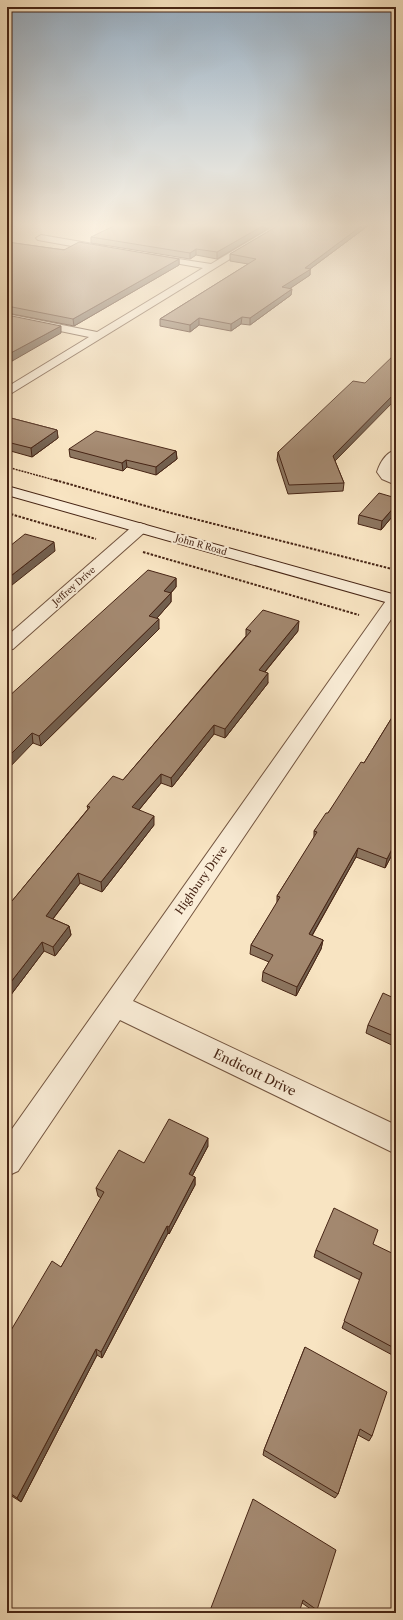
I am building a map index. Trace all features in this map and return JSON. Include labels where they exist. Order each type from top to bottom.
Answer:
[{"type":"street","points":[[7,392],[158,300]]},
{"type":"street","points":[[7,317],[98,336]]},
{"type":"street","points":[[396,454],[387,464],[384,472],[387,476],[396,481]]},
{"type":"street","name":"John R Road","points":[[7,490],[396,599]]},
{"type":"street","name":"Jeffrey Drive","points":[[7,645],[140,528]]},
{"type":"street","name":"Highbury Drive","points":[[7,1161],[114,1004],[396,599]]},
{"type":"street","name":"Endicott Drive","points":[[114,1004],[396,1140]]},
{"type":"path","points":[[7,467],[167,512],[396,570]]},
{"type":"path","points":[[7,513],[100,540]]},
{"type":"path","points":[[138,551],[362,616]]},
{"type":"building","points":[[7,300],[107,300],[73,319],[7,306]]},
{"type":"building","points":[[191,300],[277,300],[250,318],[242,317],[231,324],[199,318],[190,325],[160,319]]},
{"type":"building","points":[[7,315],[61,326],[7,355]]},
{"type":"building","points":[[396,353],[396,392],[333,456],[344,483],[289,485],[278,452],[353,381],[365,383]]},
{"type":"building","points":[[7,417],[57,430],[31,448],[7,442]]},
{"type":"building","points":[[96,431],[176,451],[156,467],[126,460],[122,463],[69,449]]},
{"type":"building","points":[[379,493],[396,498],[396,505],[382,521],[359,515]]},
{"type":"building","points":[[25,534],[54,542],[7,579],[7,545],[10,546]]},
{"type":"building","points":[[148,570],[176,578],[164,591],[171,593],[149,616],[159,619],[39,736],[32,733],[7,758],[7,698]]},
{"type":"building","points":[[263,610],[299,621],[259,670],[268,673],[225,729],[214,725],[171,778],[161,774],[132,807],[154,816],[101,882],[78,873],[46,916],[69,926],[53,947],[42,942],[7,987],[7,899],[12,901],[90,807],[87,806],[113,776],[123,780],[251,631],[246,629]]},
{"type":"building","points":[[396,711],[396,802],[393,808],[396,809],[396,841],[387,859],[358,848],[309,934],[323,940],[297,987],[263,972],[273,955],[251,945],[280,897],[277,896],[317,832],[314,831],[326,813],[328,813],[361,762],[364,763]]},
{"type":"building","points":[[383,993],[396,999],[396,1037],[368,1025]]},
{"type":"building","points":[[169,1119],[208,1138],[189,1174],[195,1177],[169,1227],[167,1226],[101,1352],[96,1349],[17,1498],[7,1491],[7,1337],[52,1261],[61,1267],[104,1192],[96,1188],[119,1150],[144,1163]]},
{"type":"building","points":[[334,1208],[378,1230],[373,1244],[396,1255],[396,1349],[344,1321],[362,1273],[316,1250]]},
{"type":"building","points":[[305,1347],[387,1392],[372,1436],[360,1429],[338,1494],[264,1450]]},
{"type":"building","points":[[253,1499],[336,1550],[317,1610],[303,1600],[299,1613],[209,1613]]}]
